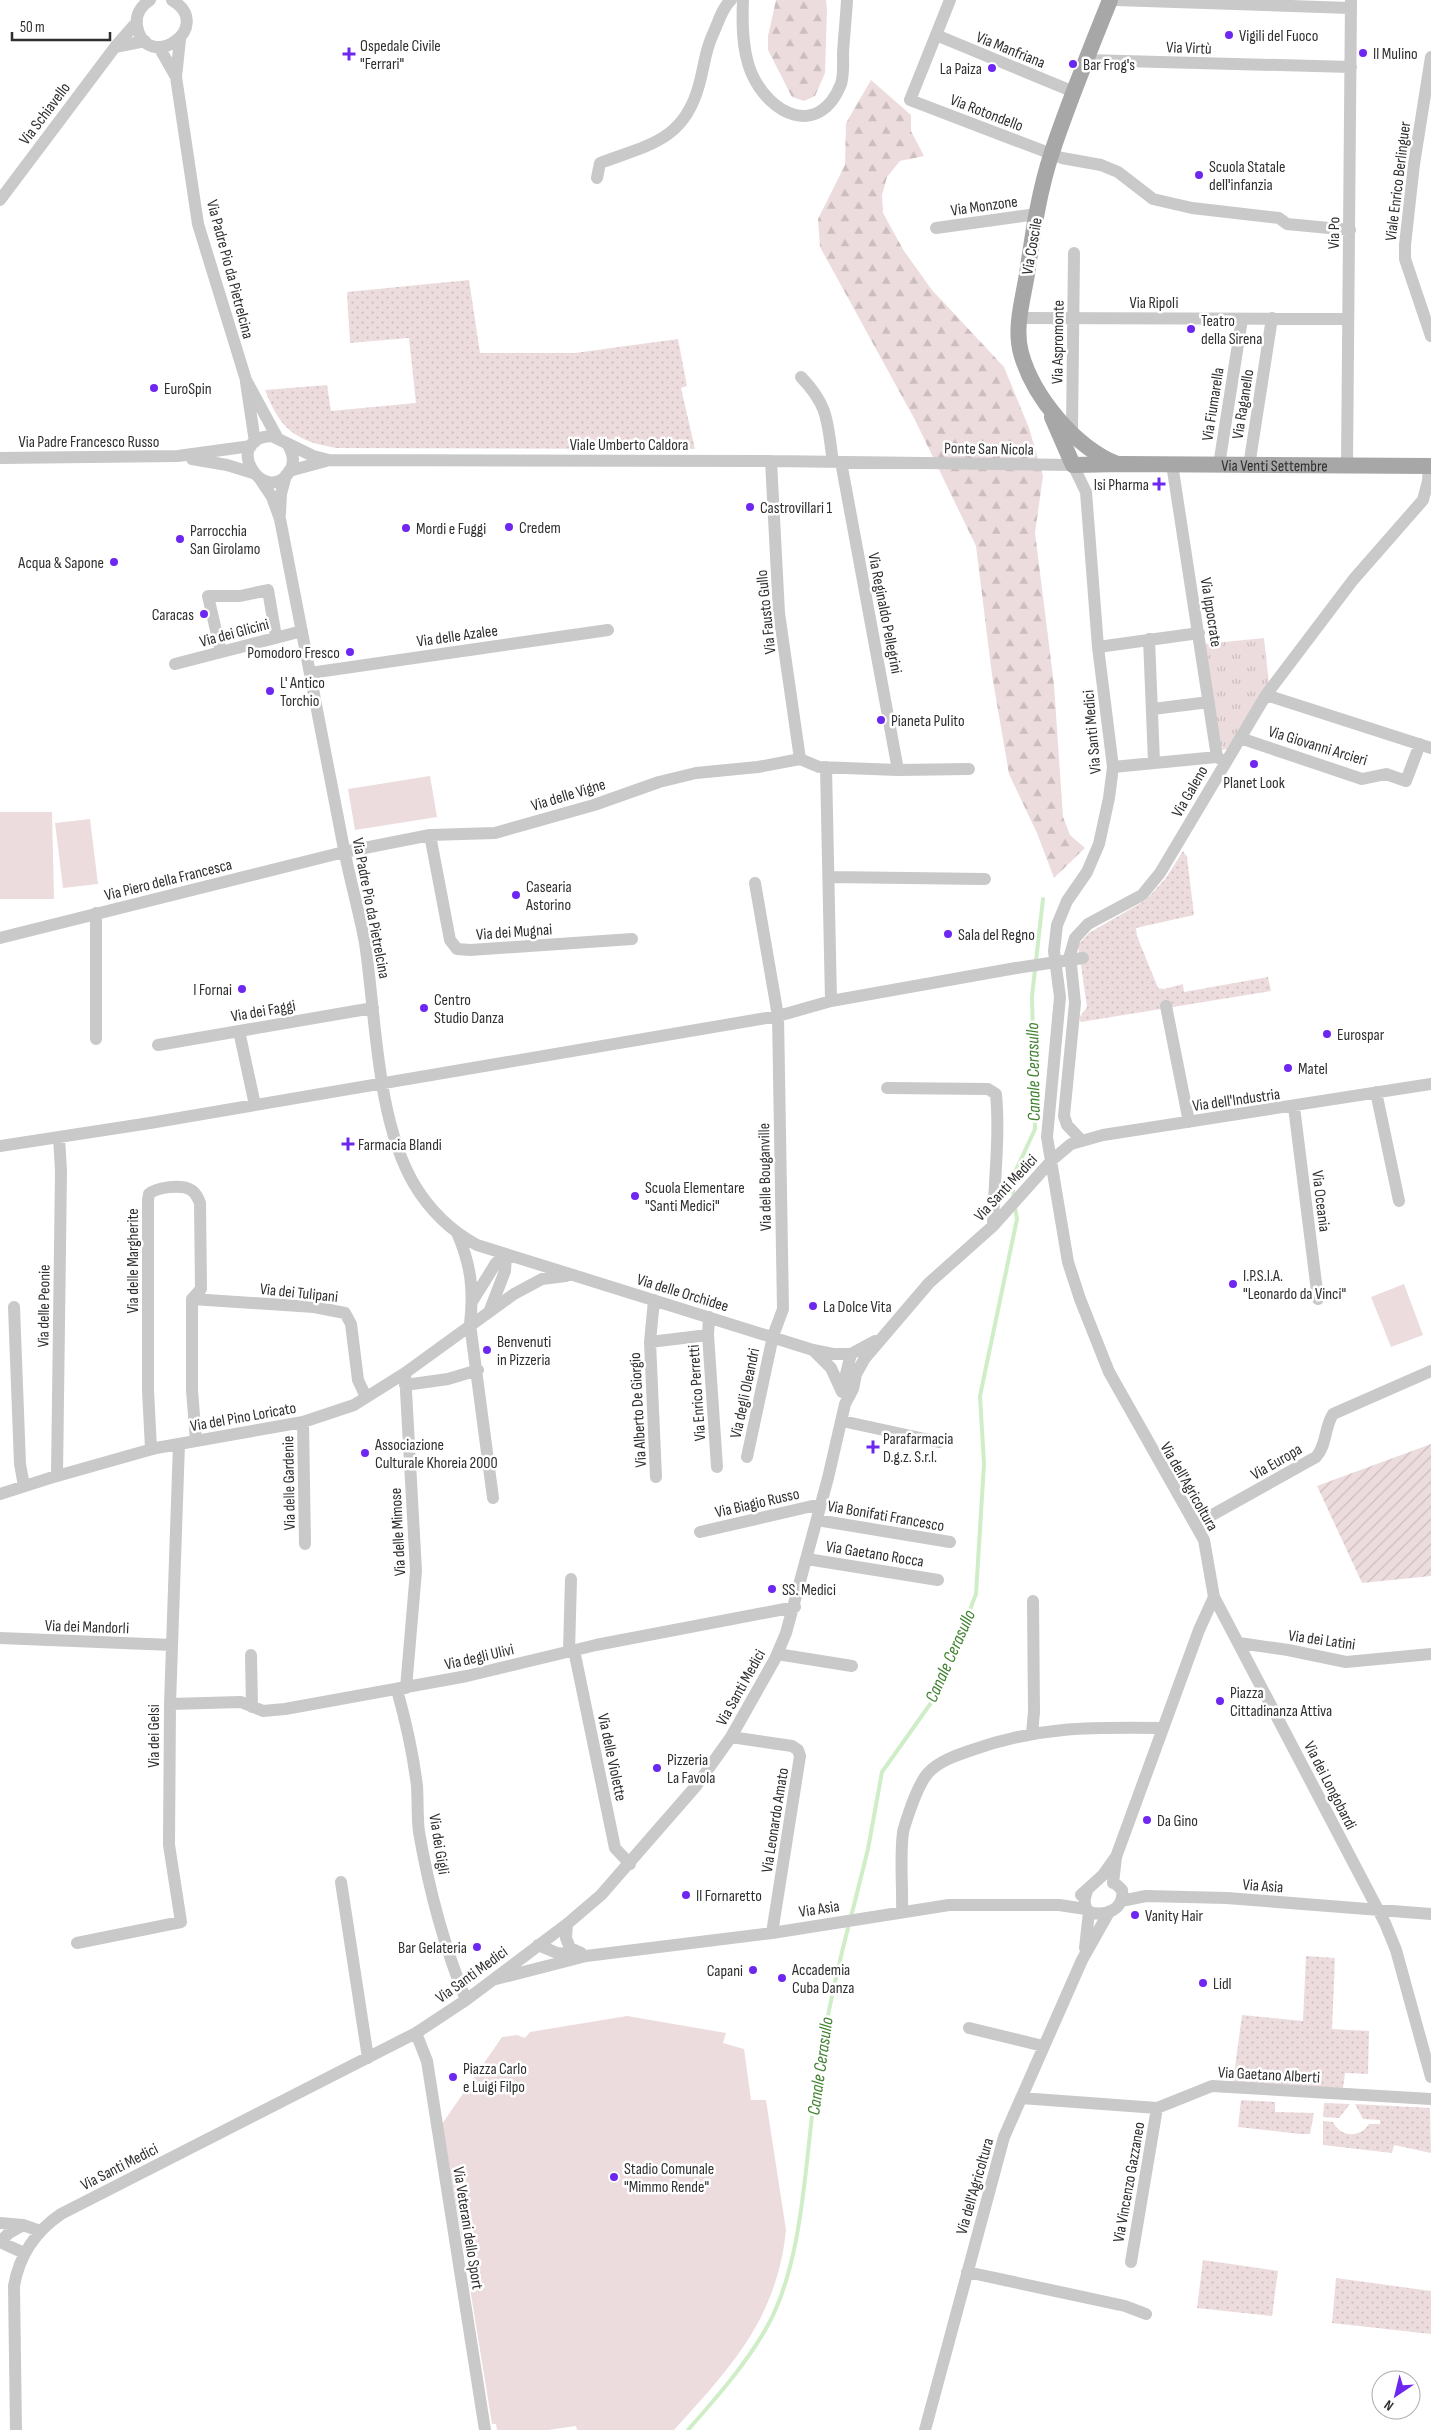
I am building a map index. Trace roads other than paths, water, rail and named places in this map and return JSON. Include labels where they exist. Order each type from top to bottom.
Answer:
[{"type":"main road","name":"Via Coscile","points":[[1110,0],[1052,153],[1037,214],[1019,318],[1021,353],[1048,408],[1088,448],[1118,464]]},
{"type":"main road","points":[[1048,408],[1074,465]]},
{"type":"main road","name":"Via Venti Settembre","points":[[1074,465],[1430,466]]},
{"type":"street","name":"Via Schiavello","points":[[0,200],[115,47],[137,11],[150,0]]},
{"type":"street","points":[[597,178],[600,163],[641,149],[671,134],[681,124],[693,106],[708,45],[731,0]]},
{"type":"street","points":[[743,0],[744,41],[751,71],[763,93],[774,106],[793,116],[810,116],[824,110],[835,96],[842,81],[847,0]]},
{"type":"street","points":[[936,35],[950,0]]},
{"type":"street","points":[[1116,0],[1350,4]]},
{"type":"street","points":[[176,1],[186,17],[186,25],[180,39],[176,77]]},
{"type":"street","name":"Via Po","points":[[1347,466],[1350,4]]},
{"type":"street","points":[[137,11],[140,36],[145,41],[159,47],[167,47],[180,39]]},
{"type":"street","name":"Via Manfriana","points":[[936,35],[1074,92]]},
{"type":"street","name":"Via Rotondello","points":[[936,35],[910,100],[1062,158],[1101,165],[1118,172],[1153,199],[1192,208],[1279,218],[1288,224],[1350,230]]},
{"type":"street","points":[[115,47],[145,41]]},
{"type":"street","points":[[159,47],[176,77]]},
{"type":"street","name":"Viale Enrico Berlinguer","points":[[1431,57],[1414,164],[1405,259],[1431,336]]},
{"type":"street","name":"Via Virtù","points":[[1086,60],[1351,67]]},
{"type":"street","name":"Via Padre Pio da Pietrelcina","points":[[176,77],[198,224],[246,380],[276,437]]},
{"type":"street","name":"Via Monzone","points":[[936,228],[1037,214]]},
{"type":"street","name":"Via Aspromonte","points":[[1072,431],[1074,253]]},
{"type":"street","name":"Via Ripoli","points":[[1019,318],[1348,319]]},
{"type":"street","name":"Via Raganello","points":[[1249,466],[1272,318]]},
{"type":"street","name":"Via Fiumarella","points":[[1219,466],[1242,319]]},
{"type":"street","name":"Via Reginaldo Pellegrini","points":[[801,377],[813,389],[826,411],[898,770]]},
{"type":"street","name":"Via Padre Pio da Pietrelcina","points":[[246,380],[253,444]]},
{"type":"street","points":[[267,436],[276,437],[288,444],[293,458],[288,473],[274,481],[256,476],[248,460],[253,444],[267,436]]},
{"type":"street","name":"Via Padre Francesco Russo","points":[[0,458],[178,456],[253,444]]},
{"type":"street","name":"Viale Umberto Caldora","points":[[288,444],[313,456],[329,460],[771,461],[929,464]]},
{"type":"street","name":"Via Padre Francesco Russo","points":[[178,456],[228,465],[256,476]]},
{"type":"street","name":"Viale Umberto Caldora","points":[[288,473],[329,460]]},
{"type":"street","name":"Via Fausto Gullo","points":[[771,461],[779,613],[800,759]]},
{"type":"street","name":"Ponte San Nicola","points":[[929,464],[1074,465]]},
{"type":"street","name":"Via Ippocrate","points":[[1172,464],[1209,702],[1221,759]]},
{"type":"street","name":"Via Santi Medici","points":[[16,2430],[14,2286],[16,2271],[24,2253],[40,2231],[61,2214],[416,2033],[466,2000],[567,1924],[601,1895],[696,1786],[731,1738],[777,1654],[794,1607],[845,1404],[854,1389],[856,1374],[881,1337],[929,1283],[993,1226],[1052,1160],[1047,1137],[1060,997],[1054,951],[1057,925],[1067,901],[1087,872],[1099,844],[1109,798],[1113,767],[1098,647],[1086,492],[1074,465]]},
{"type":"street","name":"Via Galeno","points":[[1082,1141],[1067,1125],[1064,1116],[1075,1003],[1070,955],[1072,945],[1081,930],[1088,924],[1142,894],[1160,873],[1221,759],[1240,738],[1266,695],[1353,580],[1423,500],[1430,466]]},
{"type":"street","name":"Via Padre Pio da Pietrelcina","points":[[280,519],[281,494],[288,473]]},
{"type":"street","name":"Via Padre Pio da Pietrelcina","points":[[256,476],[272,498],[280,519],[344,852],[364,941],[383,1083],[397,1143],[414,1183],[437,1214],[458,1235],[477,1245],[506,1255]]},
{"type":"street","points":[[221,652],[208,596],[240,596],[268,590],[276,637]]},
{"type":"street","name":"Via dei Glicini","points":[[175,664],[302,630]]},
{"type":"street","name":"Via delle Azalee","points":[[310,673],[608,630]]},
{"type":"street","points":[[1098,647],[1199,633]]},
{"type":"street","points":[[1149,639],[1154,762]]},
{"type":"street","name":"Via Giovanni Arcieri","points":[[1240,738],[1362,779],[1386,774],[1406,781],[1426,746],[1266,695]]},
{"type":"street","points":[[1153,709],[1209,702]]},
{"type":"street","points":[[800,759],[819,767],[898,770],[969,769]]},
{"type":"street","name":"Via delle Vigne","points":[[344,852],[430,835],[495,833],[594,805],[660,782],[696,773],[758,768],[800,759]]},
{"type":"street","points":[[1113,767],[1154,762],[1221,759]]},
{"type":"street","points":[[826,767],[831,1001]]},
{"type":"street","name":"Via dei Mugnai","points":[[430,835],[450,940],[457,949],[470,950],[632,939]]},
{"type":"street","name":"Via Piero della Francesca","points":[[0,938],[344,852]]},
{"type":"street","points":[[829,877],[985,879]]},
{"type":"street","name":"Via delle Bouganville","points":[[755,883],[778,1016],[783,1309],[772,1336]]},
{"type":"street","points":[[96,914],[96,1038]]},
{"type":"street","points":[[0,1146],[255,1105],[778,1016],[831,1001],[1083,958]]},
{"type":"street","points":[[1166,1006],[1189,1122]]},
{"type":"street","name":"Via dei Faggi","points":[[158,1046],[373,1008]]},
{"type":"street","points":[[239,1031],[255,1105]]},
{"type":"street","name":"Via dell'Industria","points":[[1052,1160],[1071,1144],[1103,1135],[1294,1107],[1431,1084]]},
{"type":"street","points":[[887,1088],[988,1089],[996,1094],[998,1120],[995,1136],[993,1226]]},
{"type":"street","points":[[1376,1092],[1399,1201]]},
{"type":"street","name":"Via Oceania","points":[[1294,1107],[1318,1299]]},
{"type":"street","name":"Via delle Peonie","points":[[58,1475],[62,1171],[59,1137]]},
{"type":"street","name":"Via dell'Agricoltura","points":[[1052,1160],[1068,1262],[1080,1298],[1109,1372],[1140,1430],[1204,1540],[1214,1597]]},
{"type":"street","name":"Via delle Margherite","points":[[151,1449],[148,1390],[148,1200],[149,1194],[154,1190],[188,1188],[196,1195],[200,1203],[201,1289],[192,1299],[192,1390],[196,1441]]},
{"type":"street","points":[[458,1235],[468,1258],[472,1275],[473,1300],[470,1324],[478,1370],[493,1498]]},
{"type":"street","points":[[473,1300],[496,1263],[506,1255]]},
{"type":"street","points":[[490,1310],[505,1271],[506,1255]]},
{"type":"street","name":"Via delle Orchidee","points":[[506,1255],[813,1350],[833,1354],[851,1354]]},
{"type":"street","name":"Via del Pino Loricato","points":[[0,1494],[58,1475],[151,1449],[303,1422],[354,1405],[366,1397],[405,1379],[470,1324],[514,1294],[542,1279],[574,1276]]},
{"type":"street","name":"Via dei Tulipani","points":[[192,1299],[314,1307],[345,1313],[351,1324],[358,1380],[366,1397]]},
{"type":"street","name":"Via Alberto De Giorgio","points":[[654,1300],[650,1342],[656,1477]]},
{"type":"street","points":[[14,1307],[20,1464],[24,1486]]},
{"type":"street","name":"Via Enrico Perretti","points":[[709,1317],[708,1335],[717,1467]]},
{"type":"street","points":[[650,1342],[708,1335]]},
{"type":"street","name":"Via degli Oleandri","points":[[748,1457],[772,1336]]},
{"type":"street","name":"Via Santi Medici","points":[[842,1390],[851,1354],[881,1337]]},
{"type":"street","name":"Via Santi Medici","points":[[813,1350],[831,1368],[842,1390],[845,1404]]},
{"type":"street","points":[[851,1354],[856,1374]]},
{"type":"street","points":[[405,1379],[448,1379],[478,1370]]},
{"type":"street","name":"Via Europa","points":[[1196,1524],[1316,1457],[1322,1449],[1328,1423],[1333,1414],[1431,1371]]},
{"type":"street","name":"Via delle Mimose","points":[[401,1689],[416,1571],[405,1379]]},
{"type":"street","points":[[842,1421],[939,1442]]},
{"type":"street","name":"Via delle Gardenie","points":[[303,1422],[306,1544]]},
{"type":"street","name":"Via dei Gelsi","points":[[77,1943],[182,1922],[169,1845],[170,1704],[178,1444]]},
{"type":"street","name":"Via Biagio Russo","points":[[700,1532],[821,1504]]},
{"type":"street","name":"Via Bonifati Francesco","points":[[817,1520],[950,1542]]},
{"type":"street","name":"Via Gaetano Rocca","points":[[807,1559],[938,1580]]},
{"type":"street","name":"Via delle Violette","points":[[571,1579],[572,1651],[615,1848],[630,1864]]},
{"type":"street","points":[[1115,1884],[1116,1857],[1199,1630],[1214,1597]]},
{"type":"street","name":"Via dei Longobardi","points":[[1214,1597],[1377,1909],[1396,1950],[1431,2077]]},
{"type":"street","points":[[1032,1732],[1034,1712],[1033,1601]]},
{"type":"street","name":"Via degli Ulivi","points":[[170,1704],[241,1702],[263,1711],[285,1709],[468,1676],[572,1651],[794,1607]]},
{"type":"street","name":"Via dei Mandorli","points":[[0,1638],[172,1645]]},
{"type":"street","name":"Via dei Latini","points":[[1239,1643],[1346,1662],[1431,1654]]},
{"type":"street","points":[[777,1654],[852,1666]]},
{"type":"street","points":[[251,1655],[252,1706]]},
{"type":"street","name":"Via dei Gigli","points":[[401,1689],[417,1787],[419,1830],[446,1950],[466,2000]]},
{"type":"street","points":[[902,1912],[903,1830],[927,1774],[935,1767],[954,1757],[1032,1732],[1076,1727],[1163,1728]]},
{"type":"street","name":"Via Leonardo Amato","points":[[731,1738],[792,1746],[798,1750],[800,1756],[772,1933]]},
{"type":"street","points":[[1090,1888],[1101,1882],[1115,1884],[1122,1890],[1121,1901],[1103,1915],[1088,1910],[1084,1901],[1090,1888],[1116,1857]]},
{"type":"street","points":[[340,1882],[368,2058]]},
{"type":"street","name":"Via Asia","points":[[1115,1884],[1146,1896]]},
{"type":"street","name":"Via Asia","points":[[1059,1905],[1075,1900],[1090,1888]]},
{"type":"street","name":"Via Asia","points":[[1121,1901],[1146,1896],[1227,1898],[1431,1914]]},
{"type":"street","name":"Via Asia","points":[[491,1981],[586,1956],[772,1933],[949,1905],[1059,1905],[1088,1910]]},
{"type":"street","name":"Via dell'Agricoltura","points":[[1082,1960],[1088,1935],[1088,1910]]},
{"type":"street","name":"Via dell'Agricoltura","points":[[925,2430],[1004,2136],[1082,1960],[1109,1912]]},
{"type":"street","points":[[567,1924],[566,1938],[570,1948],[586,1956]]},
{"type":"street","points":[[538,1945],[538,1955],[541,1961],[550,1966]]},
{"type":"street","name":"Via Asia","points":[[538,1945],[557,1953],[586,1956]]},
{"type":"street","points":[[970,2028],[1043,2046]]},
{"type":"street","name":"Via Veterani dello Sport","points":[[416,2033],[427,2061],[485,2430]]},
{"type":"street","name":"Via Gaetano Alberti","points":[[1021,2098],[1157,2108],[1212,2086],[1431,2099]]},
{"type":"street","name":"Via Vincenzo Gazzaneo","points":[[1131,2262],[1157,2108]]},
{"type":"street","points":[[0,2223],[23,2226],[40,2231]]},
{"type":"street","points":[[23,2226],[8,2233],[0,2242],[24,2253]]},
{"type":"street","points":[[966,2272],[1125,2306],[1146,2314]]},
{"type":"waterway","name":"Canale Cerasullo","points":[[1014,1197],[1011,1181],[1035,1129],[1032,996],[1043,899]]},
{"type":"waterway","name":"Canale Cerasullo","points":[[851,1917],[868,1849],[882,1772],[938,1693],[976,1594],[984,1464],[980,1396],[1017,1219],[1015,1207]]},
{"type":"waterway","name":"Canale Cerasullo","points":[[688,2430],[731,2379],[760,2339],[779,2300],[788,2273],[800,2215],[821,2054],[833,1989],[849,1924]]},
{"type":"place","name":"Vigili del Fuoco","points":[[1229,35]]},
{"type":"place","name":"Il Mulino","points":[[1363,53]]},
{"type":"place","name":"Ospedale Civile \"Ferrari\"","points":[[349,54]]},
{"type":"place","name":"Bar Frog's","points":[[1073,64]]},
{"type":"place","name":"La Paiza","points":[[992,68]]},
{"type":"place","name":"Scuola Statale dell'infanzia","points":[[1199,175]]},
{"type":"place","name":"Teatro della Sirena","points":[[1191,329]]},
{"type":"place","name":"EuroSpin","points":[[154,388]]},
{"type":"place","name":"Isi Pharma","points":[[1159,484]]},
{"type":"place","name":"Castrovillari 1","points":[[750,507]]},
{"type":"place","name":"Credem","points":[[509,527]]},
{"type":"place","name":"Mordi e Fuggi","points":[[406,528]]},
{"type":"place","name":"Parrocchia San Girolamo","points":[[180,539]]},
{"type":"place","name":"Acqua & Sapone","points":[[114,562]]},
{"type":"place","name":"Caracas","points":[[204,614]]},
{"type":"place","name":"Pomodoro Fresco","points":[[350,652]]},
{"type":"place","name":"L' Antico Torchio","points":[[270,691]]},
{"type":"place","name":"Pianeta Pulito","points":[[881,720]]},
{"type":"place","name":"Planet Look","points":[[1254,764]]},
{"type":"place","name":"Casearia Astorino","points":[[516,895]]},
{"type":"place","name":"Sala del Regno","points":[[948,934]]},
{"type":"place","name":"I Fornai","points":[[242,989]]},
{"type":"place","name":"Centro Studio Danza","points":[[424,1008]]},
{"type":"place","name":"Eurospar","points":[[1327,1034]]},
{"type":"place","name":"Matel","points":[[1288,1068]]},
{"type":"place","name":"Farmacia Blandi","points":[[348,1144]]},
{"type":"place","name":"Scuola Elementare \"Santi Medici\"","points":[[635,1196]]},
{"type":"place","name":"I.P.S.I.A. \"Leonardo da Vinci\"","points":[[1233,1284]]},
{"type":"place","name":"La Dolce Vita","points":[[813,1306]]},
{"type":"place","name":"Benvenuti in Pizzeria","points":[[487,1350]]},
{"type":"place","name":"Parafarmacia D.g.z. S.r.l.","points":[[873,1447]]},
{"type":"place","name":"Associazione Culturale Khoreia 2000","points":[[365,1453]]},
{"type":"place","name":"SS. Medici","points":[[772,1589]]},
{"type":"place","name":"Piazza Cittadinanza Attiva","points":[[1220,1701]]},
{"type":"place","name":"Pizzeria La Favola","points":[[657,1768]]},
{"type":"place","name":"Da Gino","points":[[1147,1820]]},
{"type":"place","name":"Il Fornaretto","points":[[686,1895]]},
{"type":"place","name":"Vanity Hair","points":[[1135,1915]]},
{"type":"place","name":"Bar Gelateria","points":[[477,1947]]},
{"type":"place","name":"Capani","points":[[753,1970]]},
{"type":"place","name":"Accademia Cuba Danza","points":[[782,1978]]},
{"type":"place","name":"Lidl","points":[[1203,1983]]},
{"type":"place","name":"Piazza Carlo e Luigi Filpo","points":[[453,2077]]},
{"type":"place","name":"Stadio Comunale \"Mimmo Rende\"","points":[[614,2177]]}]
